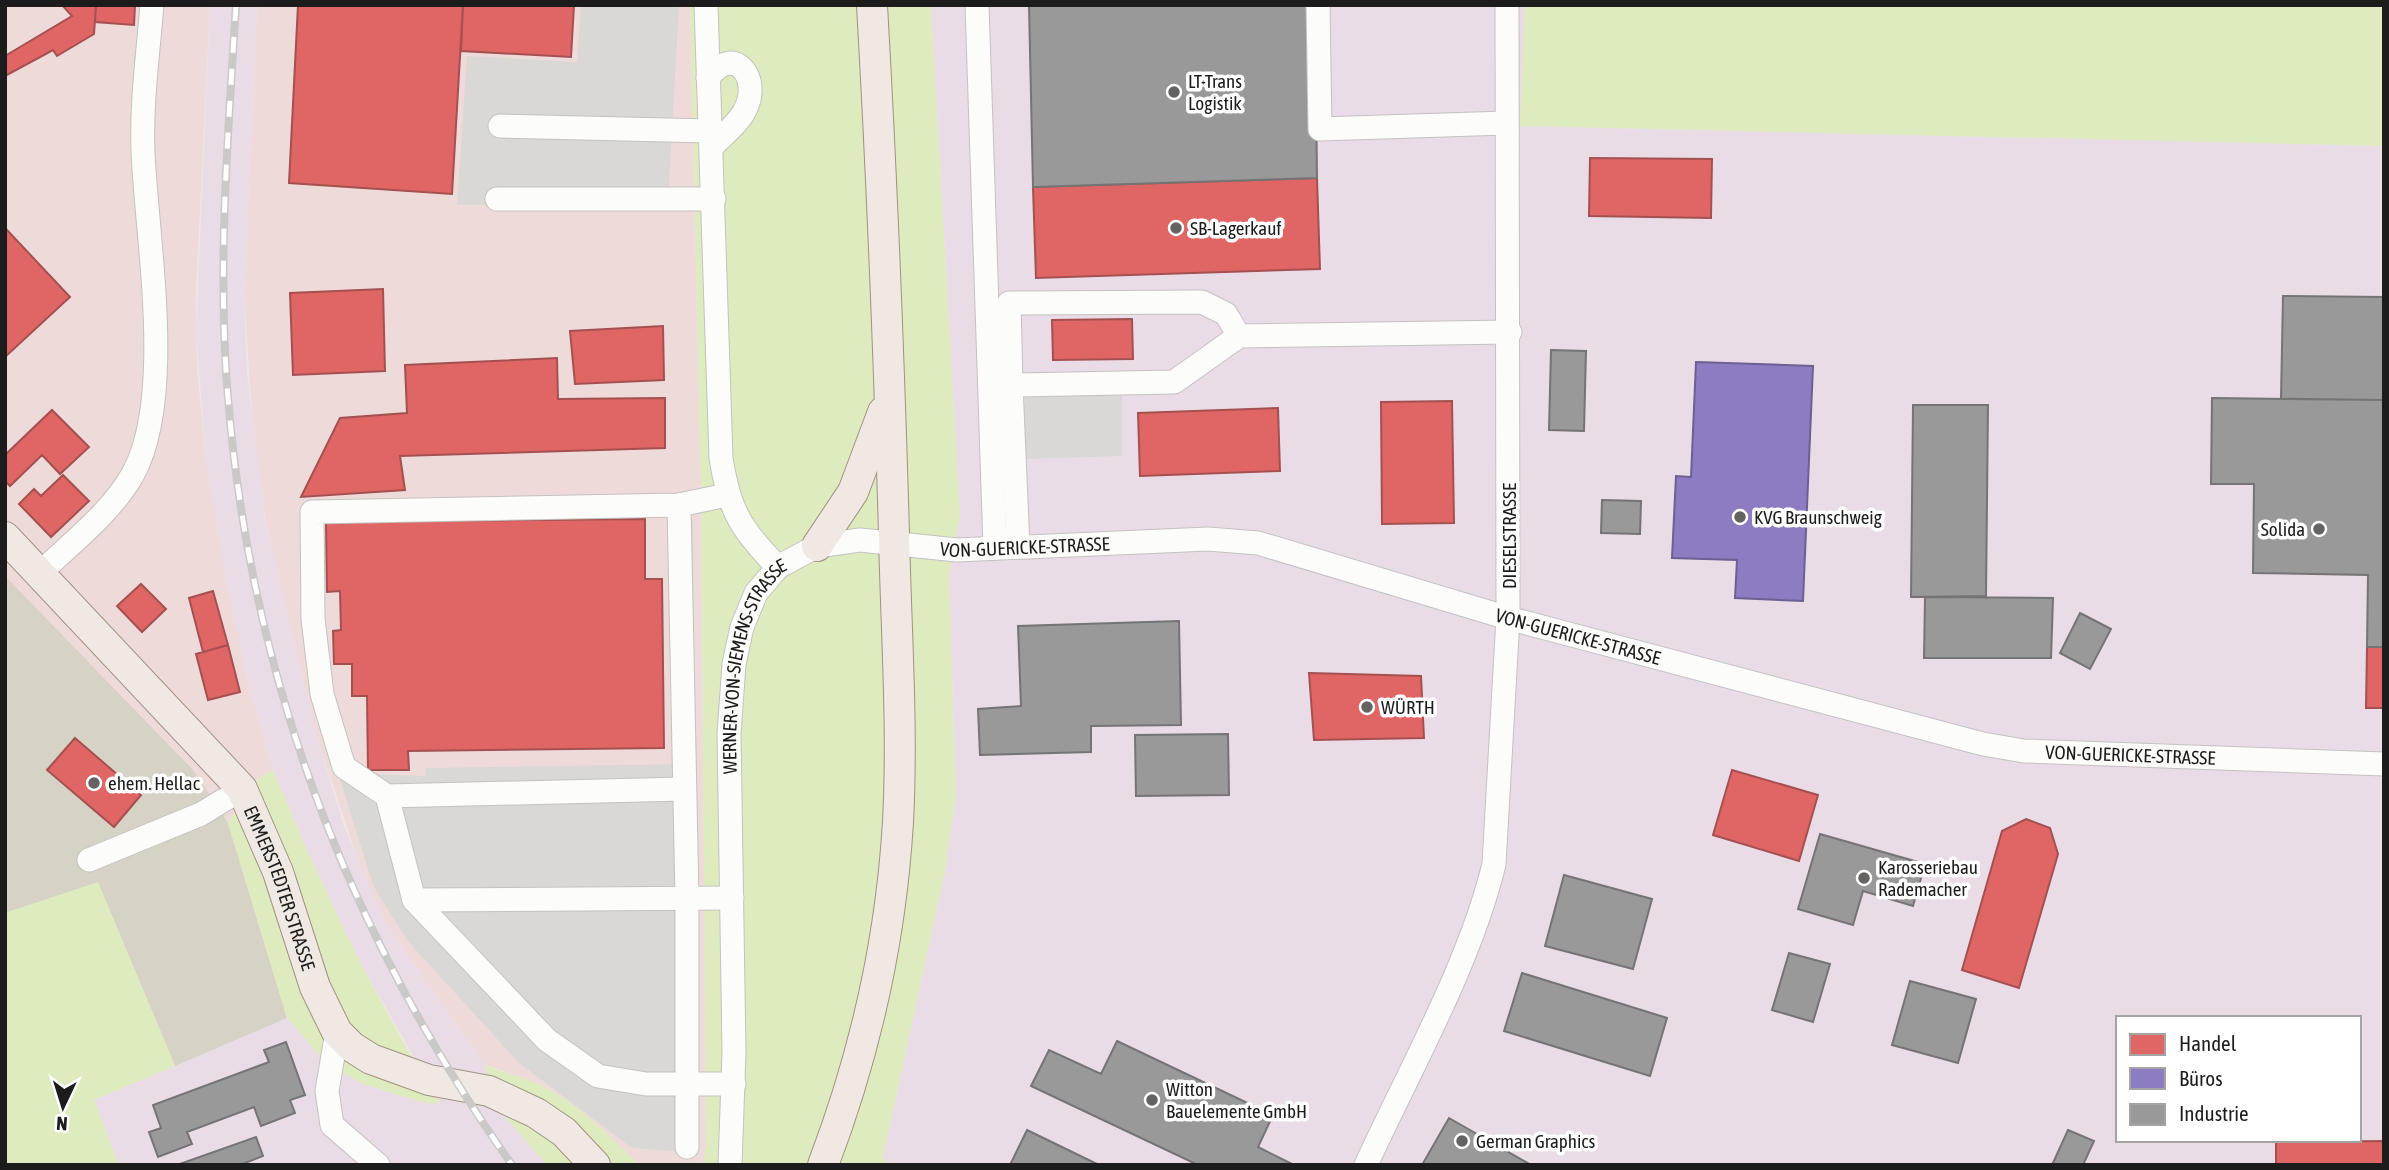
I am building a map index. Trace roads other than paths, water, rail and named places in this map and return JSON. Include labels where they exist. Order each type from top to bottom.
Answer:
[{"type":"main road","points":[[823,1165],[860,1058],[886,931],[894,873],[900,739],[890,392],[872,5]]},
{"type":"main road","points":[[817,545],[851,495],[864,468],[890,392]]},
{"type":"main road","name":"EMMERSTEDTER STRASSE","points":[[5,537],[242,789],[278,872],[315,986],[337,1032],[352,1047],[371,1059],[429,1080],[489,1091],[536,1113],[564,1132],[595,1165]]},
{"type":"street","points":[[39,574],[120,494],[133,474],[148,428],[154,374],[155,308],[143,150],[152,5]]},
{"type":"street","name":"WERNER-VON-SIEMENS-STRASSE","points":[[706,5],[721,458],[727,495],[740,524],[778,567],[751,603],[734,664],[729,734],[734,1084],[730,1165]]},
{"type":"street","points":[[977,5],[995,548]]},
{"type":"street","points":[[1318,5],[1320,129],[1506,123]]},
{"type":"street","name":"DIESELSTRASSE","points":[[1366,1165],[1464,953],[1486,896],[1494,864],[1508,618],[1510,332],[1507,5]]},
{"type":"street","points":[[499,126],[711,139],[745,111],[750,96],[749,75],[740,65],[728,63],[716,67],[708,78]]},
{"type":"street","points":[[497,199],[714,199]]},
{"type":"street","points":[[1018,547],[1009,303],[1202,302],[1226,314],[1239,336]]},
{"type":"street","points":[[1011,385],[1174,382],[1239,336],[1510,332]]},
{"type":"street","points":[[684,789],[387,796],[344,767],[322,694],[313,619],[312,512],[679,505],[727,495]]},
{"type":"street","points":[[679,505],[687,898],[687,1147]]},
{"type":"street","name":"VON-GUERICKE-STRASSE","points":[[778,567],[817,545],[860,540],[936,550],[1208,539],[1258,542],[1508,618],[1939,735],[2024,751],[2384,764]]},
{"type":"street","points":[[89,860],[201,814],[242,789]]},
{"type":"street","points":[[387,796],[414,900],[547,1040],[598,1076],[646,1084],[687,1081],[734,1084]]},
{"type":"street","points":[[414,900],[732,898]]},
{"type":"street","points":[[337,1032],[327,1091],[332,1125],[378,1165]]},
{"type":"railway","points":[[236,5],[225,201],[223,300],[228,398],[240,502],[259,604],[285,704],[317,801],[357,895],[402,988],[454,1078],[512,1165]]},
{"type":"place","name":"LT-Trans Logistik","points":[[1174,92]]},
{"type":"place","name":"SB-Lagerkauf","points":[[1176,228]]},
{"type":"place","name":"KVG Braunschweig","points":[[1740,517]]},
{"type":"place","name":"Solida","points":[[2319,529]]},
{"type":"place","name":"WÜRTH","points":[[1367,707]]},
{"type":"place","name":"ehem. Hellac","points":[[94,783]]},
{"type":"place","name":"Karosseriebau Rademacher","points":[[1864,878]]},
{"type":"place","name":"Witton Bauelemente GmbH","points":[[1152,1100]]},
{"type":"place","name":"German Graphics","points":[[1462,1141]]}]
